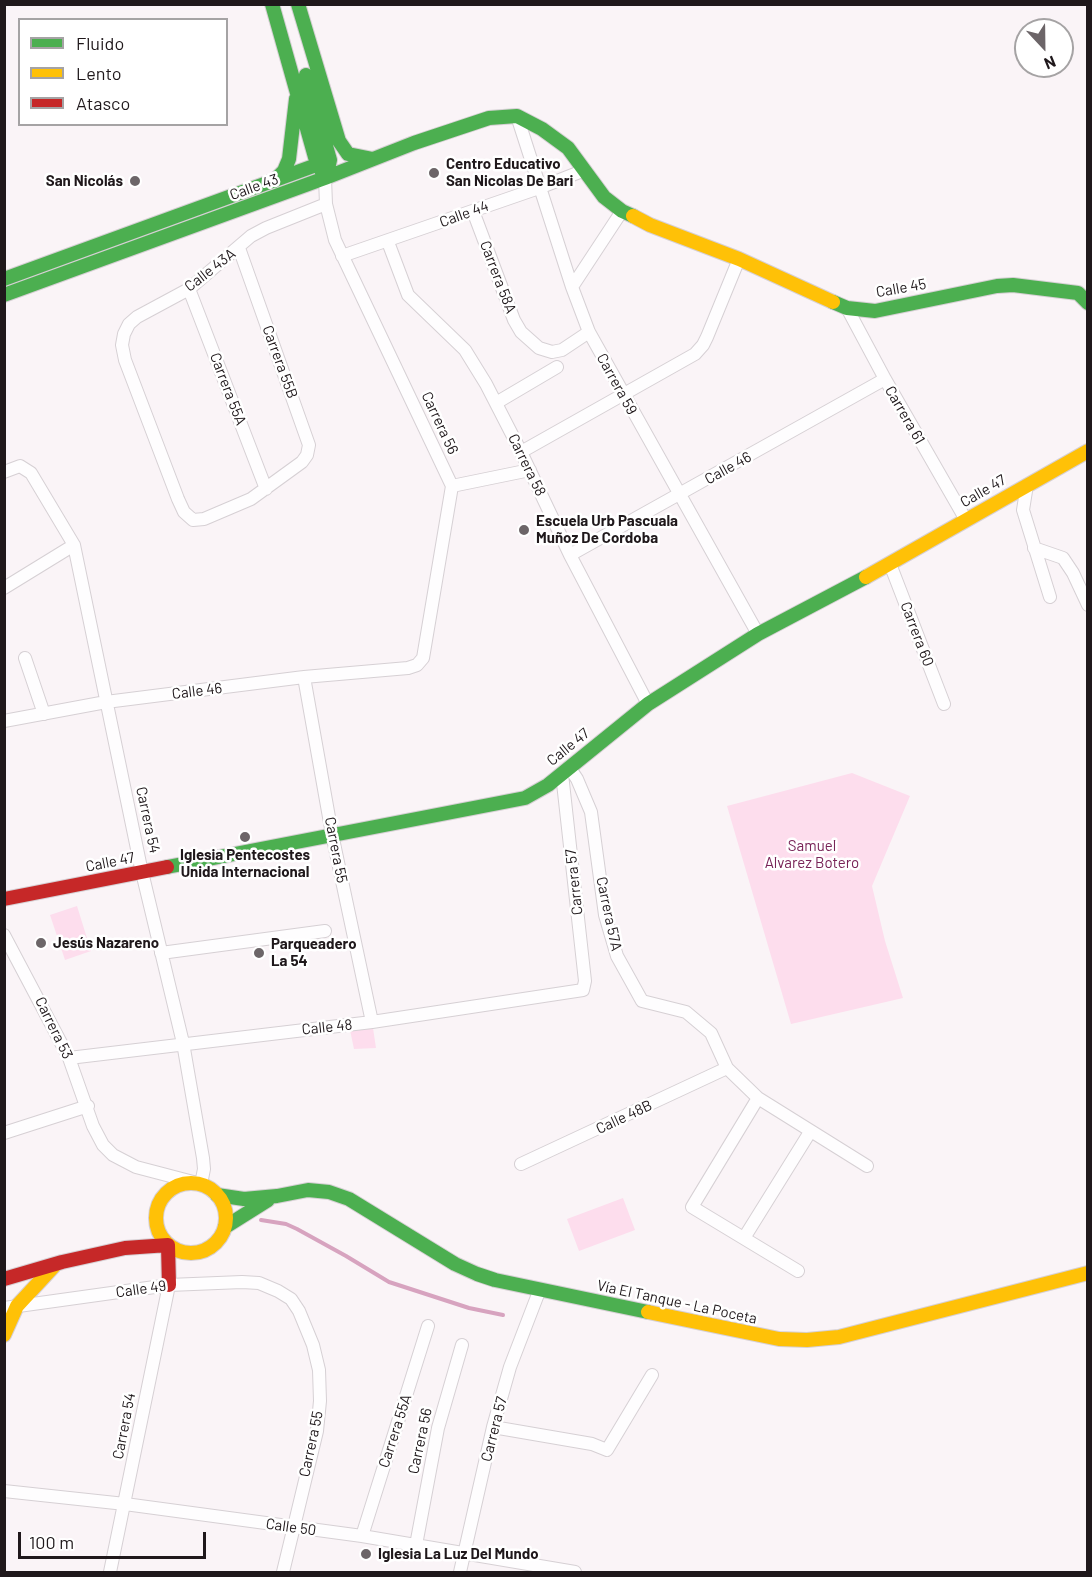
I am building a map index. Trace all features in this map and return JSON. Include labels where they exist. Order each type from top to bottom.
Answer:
[{"type":"street","points":[[272,4],[297,89],[324,162]]},
{"type":"street","points":[[287,4],[326,178]]},
{"type":"street","points":[[298,4],[321,87],[343,149],[348,154],[373,159]]},
{"type":"street","points":[[270,183],[284,171],[289,159],[297,89]]},
{"type":"street","name":"Calle 43","points":[[4,295],[460,127],[489,118],[517,116]]},
{"type":"street","name":"Calle 45","points":[[517,116],[542,129],[568,148],[604,197],[622,211],[847,308],[875,310],[997,286],[1013,285],[1084,295]]},
{"type":"street","name":"Carrera 59","points":[[517,116],[539,188],[589,332],[758,634]]},
{"type":"street","name":"Calle 43","points":[[4,279],[324,162]]},
{"type":"street","name":"Calle 44","points":[[342,256],[388,242],[585,170]]},
{"type":"street","name":"Carrera 56","points":[[326,178],[326,204],[334,240],[452,486]]},
{"type":"street","name":"Calle 43A","points":[[266,489],[251,499],[204,519],[193,520],[184,512],[125,360],[124,334],[129,324],[137,317],[189,289],[251,236],[326,204]]},
{"type":"street","name":"Carrera 58A","points":[[473,211],[514,320],[521,332],[539,348],[552,352],[562,350],[589,332]]},
{"type":"street","points":[[572,287],[622,211]]},
{"type":"street","name":"Carrera 58","points":[[388,242],[408,295],[465,350],[496,403],[570,555],[648,704]]},
{"type":"street","name":"Carrera 55B","points":[[239,248],[309,445],[307,455],[302,462],[266,489]]},
{"type":"street","points":[[521,452],[695,354],[703,345],[739,260]]},
{"type":"street","name":"Carrera 55A","points":[[189,289],[266,489]]},
{"type":"street","name":"Carrera 61","points":[[847,308],[966,520]]},
{"type":"street","points":[[496,403],[557,367]]},
{"type":"street","name":"Calle 46","points":[[570,555],[885,379]]},
{"type":"street","name":"Calle 47","points":[[4,899],[518,800],[535,794],[565,775],[648,704],[758,634],[890,564],[1088,451]]},
{"type":"street","name":"Carrera 54","points":[[4,472],[20,466],[31,473],[74,545],[142,872],[183,1043],[203,1158],[204,1168],[199,1184]]},
{"type":"street","points":[[452,486],[530,470]]},
{"type":"street","points":[[1027,485],[1023,510],[1050,597]]},
{"type":"street","name":"Calle 46","points":[[4,721],[106,702],[304,677],[391,670],[417,665],[423,658],[452,486]]},
{"type":"street","points":[[1009,495],[1023,510]]},
{"type":"street","points":[[4,588],[74,545]]},
{"type":"street","points":[[1034,548],[1062,558],[1073,573],[1088,605]]},
{"type":"street","name":"Carrera 60","points":[[890,564],[944,704]]},
{"type":"street","points":[[25,658],[44,714]]},
{"type":"street","name":"Carrera 55","points":[[304,677],[332,834],[372,1022]]},
{"type":"street","name":"Carrera 57A","points":[[565,775],[581,788],[591,813],[605,915],[617,956],[642,1001],[686,1012],[711,1033],[727,1068],[758,1098]]},
{"type":"street","name":"Carrera 57","points":[[565,775],[585,981],[583,990]]},
{"type":"street","points":[[161,953],[325,931]]},
{"type":"street","name":"Carrera 53","points":[[4,935],[69,1058],[88,1106],[93,1126],[103,1145],[112,1155],[136,1167],[199,1184]]},
{"type":"street","name":"Calle 48","points":[[69,1058],[372,1022],[583,990]]},
{"type":"street","name":"Calle 48B","points":[[521,1164],[727,1068]]},
{"type":"street","points":[[798,1271],[692,1207],[758,1098],[867,1166]]},
{"type":"street","points":[[4,1133],[88,1106]]},
{"type":"street","points":[[744,1238],[810,1132]]},
{"type":"street","points":[[199,1184],[217,1195],[225,1210],[225,1227],[210,1248],[184,1253],[168,1245],[162,1239],[156,1223],[158,1205],[163,1196],[178,1185],[199,1184]]},
{"type":"street","name":"Vía El Tanque - La Poceta","points":[[217,1195],[244,1199],[308,1190],[328,1192],[349,1199],[465,1269],[495,1280],[761,1337],[807,1340],[839,1337],[1088,1273]]},
{"type":"street","name":"Vía El Tanque - La Poceta","points":[[225,1227],[244,1213],[276,1196]]},
{"type":"street","points":[[125,1248],[144,1236],[156,1223]]},
{"type":"street","points":[[4,1335],[11,1307],[4,1280],[56,1264],[125,1248],[168,1245]]},
{"type":"street","name":"Carrera 54","points":[[110,1572],[169,1285],[168,1245]]},
{"type":"street","name":"Carrera 54","points":[[169,1285],[184,1253]]},
{"type":"street","points":[[11,1307],[56,1264]]},
{"type":"street","name":"Calle 49","points":[[11,1307],[169,1285],[242,1282],[259,1283],[278,1291]]},
{"type":"street","name":"Carrera 57","points":[[460,1572],[493,1427],[510,1366],[540,1289]]},
{"type":"street","name":"Carrera 55","points":[[278,1291],[291,1299],[299,1311],[313,1345],[319,1370],[320,1401],[317,1431],[283,1572]]},
{"type":"street","name":"Carrera 55A","points":[[362,1536],[428,1326]]},
{"type":"street","name":"Carrera 56","points":[[416,1545],[438,1428],[462,1345]]},
{"type":"street","points":[[493,1427],[592,1444],[607,1450],[652,1375]]},
{"type":"street","name":"Calle 50","points":[[4,1491],[125,1504],[362,1536],[575,1572]]},
{"type":"green space","name":"Samuel Alvarez Botero","points":[[852,773],[910,796],[872,886],[885,941],[903,998],[791,1024],[727,806]]},
{"type":"green space","points":[[77,906],[91,951],[65,960],[50,915]]},
{"type":"green space","points":[[373,1028],[376,1048],[354,1049],[350,1030]]},
{"type":"green space","points":[[623,1198],[635,1230],[579,1251],[567,1219]]},
{"type":"waterway","points":[[261,1220],[286,1224],[297,1229],[389,1282],[469,1308],[503,1315]]},
{"type":"traffic: fast","points":[[272,4],[315,157],[322,172]]},
{"type":"traffic: fast","points":[[298,4],[339,141],[348,154],[373,159]]},
{"type":"traffic: fast","points":[[306,75],[330,160],[328,169]]},
{"type":"traffic: fast","points":[[274,181],[284,171],[289,159],[296,99]]},
{"type":"traffic: fast","points":[[4,295],[325,178],[414,143],[489,118],[517,116],[542,129],[568,148],[604,197],[622,211],[633,216]]},
{"type":"traffic: fast","points":[[4,279],[330,160]]},
{"type":"traffic: fast","points":[[833,302],[847,308],[875,311],[997,286],[1013,285],[1078,293],[1088,303]]},
{"type":"traffic: fast","points":[[167,867],[525,798],[548,785],[648,704],[758,634],[866,577]]},
{"type":"traffic: fast","points":[[217,1195],[244,1199],[308,1190],[329,1192],[349,1199],[455,1264],[477,1274],[495,1280],[648,1312]]},
{"type":"traffic: fast","points":[[225,1227],[268,1200]]},
{"type":"traffic: slow","points":[[633,216],[650,225],[739,259],[833,302]]},
{"type":"traffic: slow","points":[[866,577],[1088,451]]},
{"type":"traffic: slow","points":[[191,1183],[204,1186],[216,1193],[223,1205],[226,1218],[223,1231],[216,1243],[204,1250],[191,1253],[178,1250],[166,1243],[159,1231],[156,1218],[159,1205],[166,1193],[178,1186],[191,1183]]},
{"type":"traffic: slow","points":[[4,1335],[17,1306],[54,1266]]},
{"type":"traffic: slow","points":[[648,1312],[779,1339],[807,1340],[839,1337],[1088,1273]]},
{"type":"traffic: jam","points":[[4,899],[167,867]]},
{"type":"traffic: jam","points":[[4,1279],[62,1262],[125,1248],[168,1245],[169,1285]]},
{"type":"place","name":"Centro Educativo San Nicolas De Bari","points":[[434,173]]},
{"type":"place","name":"San Nicolás","points":[[135,181]]},
{"type":"place","name":"Escuela Urb Pascuala Muñoz De Cordoba","points":[[524,530]]},
{"type":"place","name":"Iglesia Pentecostes Unida Internacional","points":[[245,837]]},
{"type":"place","name":"Jesús Nazareno","points":[[41,943]]},
{"type":"place","name":"Parqueadero La 54","points":[[259,953]]},
{"type":"place","name":"Iglesia La Luz Del Mundo","points":[[366,1554]]}]
